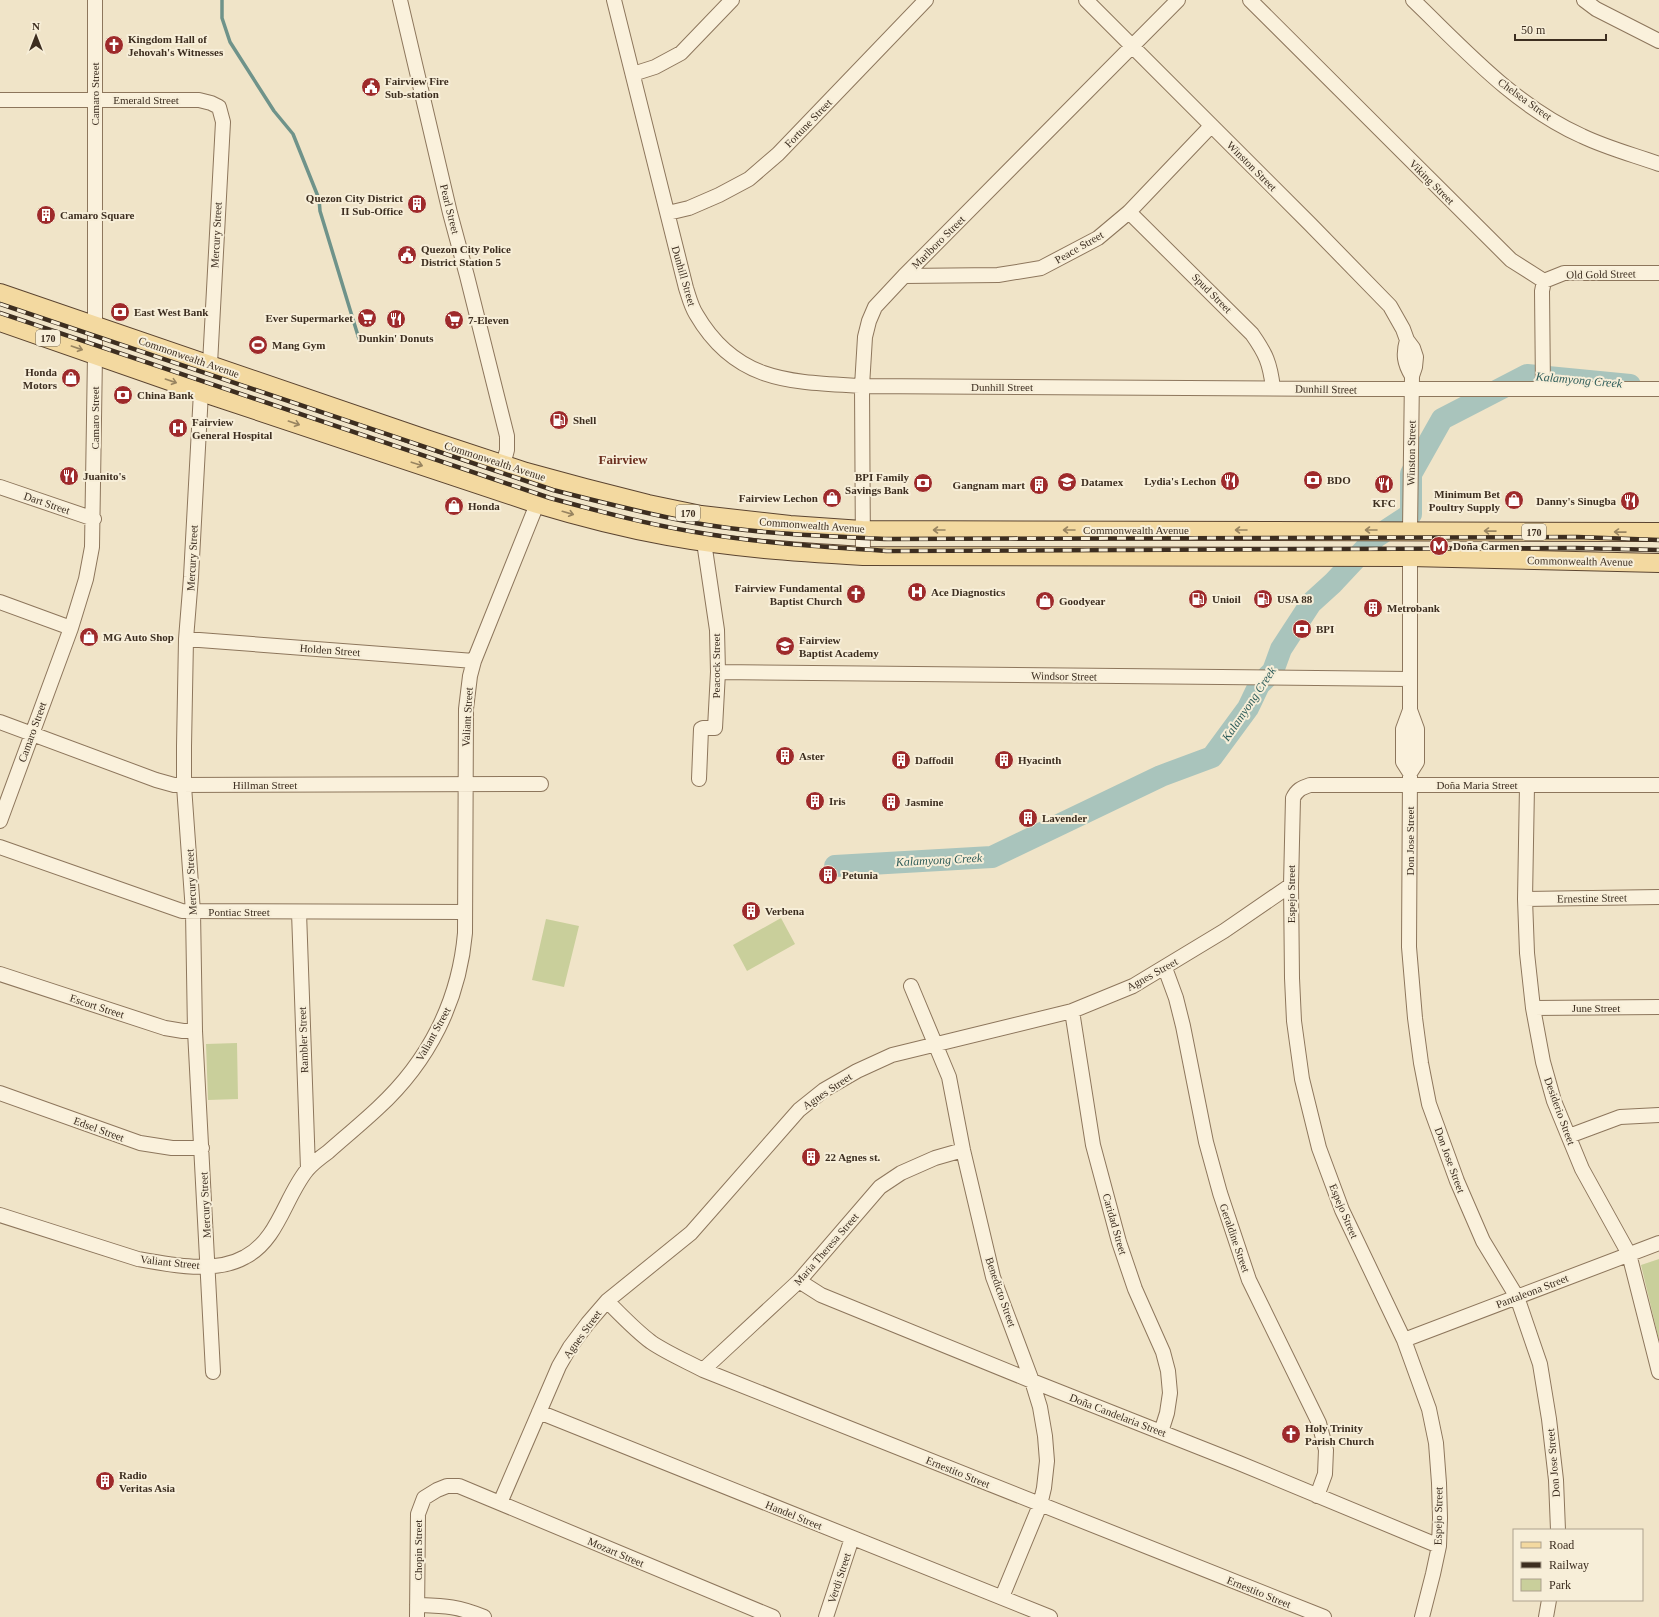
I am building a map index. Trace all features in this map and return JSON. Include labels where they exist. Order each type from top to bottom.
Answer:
[{"type":"main road","name":"Commonwealth Avenue","points":[[0,293],[95,324],[503,465],[591,490],[701,515],[790,525],[862,530],[1410,530],[1659,532]]},
{"type":"main road","name":"Commonwealth Avenue","points":[[0,322],[201,392],[537,504],[582,517],[666,536],[704,542],[788,552],[863,556],[1410,557],[1659,563]]},
{"type":"street","name":"Camaro Street","points":[[0,820],[71,628],[86,579],[92,547],[94,519],[95,355],[95,0]]},
{"type":"street","name":"Pearl Street","points":[[400,0],[450,213],[507,436],[507,450],[503,465]]},
{"type":"street","name":"Dunhill Street","points":[[614,0],[686,288],[695,313],[726,352],[742,364],[766,374],[789,380],[862,386],[1273,388],[1412,382],[1542,388],[1659,389]]},
{"type":"street","points":[[633,74],[654,68],[681,53],[732,0]]},
{"type":"street","name":"Fortune Street","points":[[668,213],[689,208],[749,179],[778,154],[926,0]]},
{"type":"street","name":"Winston Street","points":[[1086,0],[1133,45],[1211,126],[1390,306],[1403,329],[1407,340],[1404,349],[1404,358],[1412,382],[1410,530]]},
{"type":"street","name":"Marlboro Street","points":[[863,556],[862,386],[865,337],[869,321],[875,307],[1178,0]]},
{"type":"street","name":"Viking Street","points":[[1250,0],[1511,260],[1544,281]]},
{"type":"street","name":"Chelsea Street","points":[[1413,0],[1507,89],[1546,116],[1582,136],[1659,164]]},
{"type":"street","points":[[1584,0],[1596,9],[1659,41]]},
{"type":"street","name":"Emerald Street","points":[[0,100],[199,100],[219,107]]},
{"type":"street","name":"Mercury Street","points":[[210,364],[223,122],[219,107]]},
{"type":"street","name":"Peace Street","points":[[904,276],[998,275],[1041,268],[1098,238],[1129,212],[1211,126]]},
{"type":"street","name":"Spud Street","points":[[1129,212],[1252,334],[1271,368],[1273,388]]},
{"type":"street","name":"Old Gold Street","points":[[1544,281],[1564,273],[1659,273]]},
{"type":"street","points":[[1542,388],[1542,291],[1544,281]]},
{"type":"street","name":"Mercury Street","points":[[201,392],[191,577],[186,639],[184,786],[193,912],[196,1031],[213,1372]]},
{"type":"street","name":"Dart Street","points":[[0,487],[94,519]]},
{"type":"street","name":"Valiant Street","points":[[0,1215],[138,1259],[184,1266],[208,1266],[225,1264],[244,1258],[259,1248],[271,1233],[308,1169],[392,1095],[428,1048],[452,1001],[464,951],[466,912],[466,709],[470,676],[474,661],[537,504]]},
{"type":"street","name":"Peacock Street","points":[[699,779],[701,729],[715,728],[718,672],[717,630],[704,542]]},
{"type":"street","name":"Don Jose Street","points":[[1410,557],[1410,710],[1417,729],[1417,762],[1410,779],[1409,947],[1415,1018],[1428,1097],[1457,1182],[1483,1241],[1516,1297],[1540,1364],[1549,1419],[1556,1480],[1558,1529]]},
{"type":"street","points":[[0,602],[71,628]]},
{"type":"street","name":"Holden Street","points":[[186,639],[474,661]]},
{"type":"street","name":"Windsor Street","points":[[718,672],[1409,679]]},
{"type":"street","name":"Hillman Street","points":[[0,722],[156,780],[174,785],[541,784]]},
{"type":"street","name":"Doña Maria Street","points":[[1296,792],[1310,785],[1410,779],[1527,786],[1659,785]]},
{"type":"street","name":"Desiderio Street","points":[[1527,786],[1525,899],[1527,953],[1533,1008],[1542,1062],[1554,1101],[1582,1168],[1629,1254],[1659,1372]]},
{"type":"street","name":"Espejo Street","points":[[1296,792],[1292,804],[1292,978],[1294,1021],[1302,1079],[1319,1148],[1342,1210],[1404,1340],[1429,1409],[1436,1443],[1440,1518],[1438,1546],[1430,1587],[1422,1617]]},
{"type":"street","name":"Pontiac Street","points":[[0,847],[171,908],[193,912],[466,912]]},
{"type":"street","name":"Agnes Street","points":[[500,1503],[559,1366],[570,1347],[588,1322],[607,1301],[691,1234],[799,1110],[824,1090],[857,1071],[892,1055],[1072,1010],[1133,986],[1224,931],[1291,885]]},
{"type":"street","name":"Ernestine Street","points":[[1525,899],[1659,897]]},
{"type":"street","name":"Rambler Street","points":[[299,912],[308,1169]]},
{"type":"street","name":"Geraldine Street","points":[[1165,968],[1176,998],[1183,1026],[1206,1142],[1220,1193],[1242,1258],[1250,1280],[1319,1423],[1326,1450],[1325,1474],[1317,1496]]},
{"type":"street","name":"Escort Street","points":[[0,974],[165,1028],[183,1031],[196,1031]]},
{"type":"street","name":"Benedicto Street","points":[[910,986],[949,1078],[963,1150],[994,1277],[1032,1381],[1040,1407],[1045,1436],[1047,1460],[1044,1488],[1040,1505],[1002,1597]]},
{"type":"street","name":"June Street","points":[[1533,1008],[1659,1007]]},
{"type":"street","name":"Caridad Street","points":[[1072,1010],[1093,1146],[1119,1242],[1135,1288],[1163,1352],[1168,1371],[1170,1393],[1167,1413],[1161,1432]]},
{"type":"street","name":"Edsel Street","points":[[0,1093],[140,1144],[172,1148],[202,1148]]},
{"type":"street","points":[[1569,1136],[1620,1117],[1659,1115]]},
{"type":"street","name":"Maria Theresa Street","points":[[703,1370],[799,1281],[880,1187],[901,1173],[935,1158],[963,1150]]},
{"type":"street","name":"Pantaleona Street","points":[[1404,1340],[1659,1242]]},
{"type":"street","name":"Doña Candelaria Street","points":[[799,1281],[821,1295],[1161,1432],[1438,1546]]},
{"type":"street","name":"Ernestito Street","points":[[607,1301],[632,1326],[651,1342],[703,1370],[1040,1505],[1297,1612],[1324,1617]]},
{"type":"street","name":"Handel Street","points":[[539,1412],[1050,1617]]},
{"type":"street","name":"Chopin Street","points":[[417,1611],[418,1514],[424,1498],[447,1486],[459,1486]]},
{"type":"street","name":"Mozart Street","points":[[459,1486],[774,1617]]},
{"type":"street","name":"Verdi Street","points":[[826,1617],[852,1538]]},
{"type":"street","points":[[1546,1617],[1549,1601]]},
{"type":"street","points":[[417,1611],[449,1606],[464,1609],[484,1617]]},
{"type":"green space","points":[[781,918],[795,944],[747,971],[733,945]]},
{"type":"green space","points":[[546,919],[579,926],[564,987],[532,980]]},
{"type":"green space","points":[[237,1043],[238,1099],[208,1100],[206,1044]]},
{"type":"green space","points":[[1659,1259],[1659,1340],[1641,1265]]},
{"type":"waterway","points":[[222,0],[222,18],[230,42],[274,111],[293,134],[319,199],[320,211],[359,339]]},
{"type":"waterway","name":"Kalamyong Creek","points":[[835,866],[992,857],[1161,776],[1212,757],[1248,708],[1259,685],[1273,671],[1281,649],[1311,603],[1333,583],[1376,537],[1411,514],[1411,474],[1442,419],[1527,375],[1630,385]]},
{"type":"railway","points":[[0,304],[553,490],[659,516],[719,527],[791,534],[888,539],[1577,537],[1659,540]]},
{"type":"railway","points":[[0,313],[550,498],[640,521],[719,536],[792,544],[888,551],[1576,548],[1659,550]]},
{"type":"place","name":"Kingdom Hall of Jehovah's Witnesses","points":[[114,45]]},
{"type":"place","name":"Fairview Fire Sub-station","points":[[371,87]]},
{"type":"place","name":"Quezon City District II Sub-Office","points":[[417,204]]},
{"type":"place","name":"Camaro Square","points":[[46,215]]},
{"type":"place","name":"Quezon City Police District Station 5","points":[[407,255]]},
{"type":"place","name":"East West Bank","points":[[120,312]]},
{"type":"place","name":"Ever Supermarket","points":[[367,318]]},
{"type":"place","name":"Dunkin' Donuts","points":[[396,319]]},
{"type":"place","name":"7-Eleven","points":[[454,320]]},
{"type":"place","name":"Mang Gym","points":[[258,345]]},
{"type":"place","name":"Honda Motors","points":[[71,378]]},
{"type":"place","name":"China Bank","points":[[123,395]]},
{"type":"place","name":"Shell","points":[[559,420]]},
{"type":"place","name":"Fairview General Hospital","points":[[178,428]]},
{"type":"place","name":"Juanito's","points":[[69,476]]},
{"type":"place","name":"BDO","points":[[1313,480]]},
{"type":"place","name":"Lydia's Lechon","points":[[1230,481]]},
{"type":"place","name":"Datamex","points":[[1067,482]]},
{"type":"place","name":"BPI Family Savings Bank","points":[[923,483]]},
{"type":"place","name":"KFC","points":[[1384,484]]},
{"type":"place","name":"Gangnam mart","points":[[1039,485]]},
{"type":"place","name":"Fairview Lechon","points":[[832,498]]},
{"type":"place","name":"Minimum Bet Poultry Supply","points":[[1514,500]]},
{"type":"place","name":"Danny's Sinugba","points":[[1630,501]]},
{"type":"place","name":"Honda","points":[[454,506]]},
{"type":"place","name":"Doña Carmen","points":[[1439,546]]},
{"type":"place","name":"Ace Diagnostics","points":[[917,592]]},
{"type":"place","name":"Fairview Fundamental Baptist Church","points":[[856,594]]},
{"type":"place","name":"Unioil","points":[[1198,599]]},
{"type":"place","name":"USA 88","points":[[1263,599]]},
{"type":"place","name":"Goodyear","points":[[1045,601]]},
{"type":"place","name":"Metrobank","points":[[1373,608]]},
{"type":"place","name":"BPI","points":[[1302,629]]},
{"type":"place","name":"MG Auto Shop","points":[[89,637]]},
{"type":"place","name":"Fairview Baptist Academy","points":[[785,646]]},
{"type":"place","name":"Aster","points":[[785,756]]},
{"type":"place","name":"Daffodil","points":[[901,760]]},
{"type":"place","name":"Hyacinth","points":[[1004,760]]},
{"type":"place","name":"Iris","points":[[815,801]]},
{"type":"place","name":"Jasmine","points":[[891,802]]},
{"type":"place","name":"Lavender","points":[[1028,818]]},
{"type":"place","name":"Petunia","points":[[828,875]]},
{"type":"place","name":"Verbena","points":[[751,911]]},
{"type":"place","name":"22 Agnes st.","points":[[811,1157]]},
{"type":"place","name":"Holy Trinity Parish Church","points":[[1291,1434]]},
{"type":"place","name":"Radio Veritas Asia","points":[[105,1481]]},
{"type":"district","name":"Fairview","points":[[623,459]]}]
